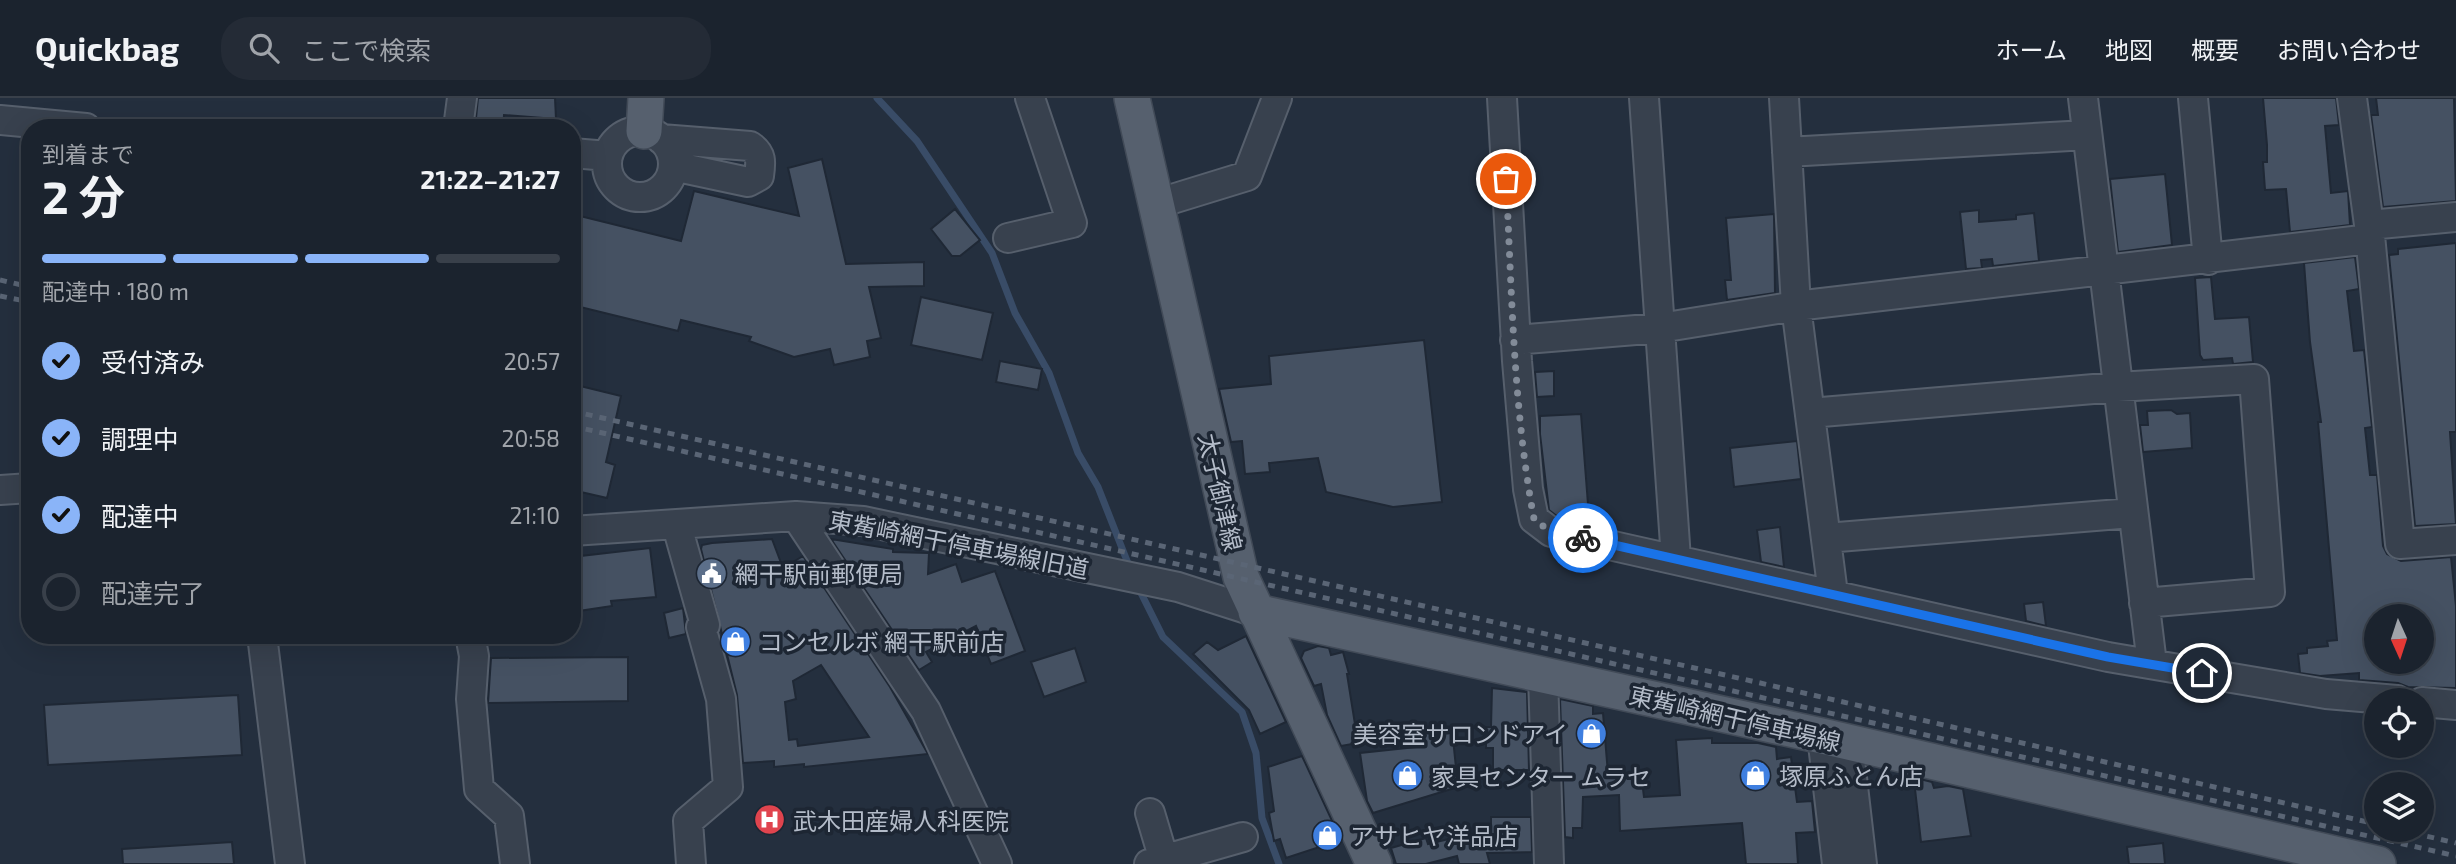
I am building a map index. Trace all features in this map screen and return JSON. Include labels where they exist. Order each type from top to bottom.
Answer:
[{"type":"main road","name":"太子御津線","points":[[1132,98],[1237,561],[1256,612],[1374,864]]},
{"type":"main road","name":"東觜崎網干停車場線","points":[[1256,612],[2378,864]]},
{"type":"street","points":[[459,119],[462,98]]},
{"type":"street","points":[[1009,238],[1072,223],[1030,98]]},
{"type":"street","points":[[1156,204],[1247,176],[1277,98]]},
{"type":"street","points":[[1502,98],[1515,340],[1528,489],[1534,519],[1551,532],[1833,594],[1880,607],[2152,664],[2326,694],[2364,697]]},
{"type":"street","points":[[1644,98],[1676,559]]},
{"type":"street","points":[[1784,98],[1796,306],[1833,594]]},
{"type":"street","points":[[2083,98],[2102,272],[2152,664]]},
{"type":"street","points":[[2193,98],[2208,260]]},
{"type":"street","points":[[2352,98],[2370,232],[2400,544],[2456,540]]},
{"type":"street","points":[[0,120],[21,122]]},
{"type":"street","points":[[650,122],[672,156],[670,176],[656,192],[635,196],[625,193],[610,178],[608,156],[617,140],[650,122],[750,146],[758,151],[761,161],[760,176],[748,182],[673,166]]},
{"type":"street","points":[[1787,152],[2087,135]]},
{"type":"street","points":[[581,154],[608,156]]},
{"type":"street","points":[[1515,340],[1660,328],[1796,306],[2208,260],[2456,218]]},
{"type":"street","points":[[1810,413],[2117,387],[2254,379],[2270,592],[2144,603]]},
{"type":"street","points":[[0,490],[21,489]]},
{"type":"street","points":[[1826,538],[2132,513]]},
{"type":"street","points":[[796,516],[926,711],[997,864]]},
{"type":"street","name":"東觜崎網干停車場線旧道","points":[[581,531],[796,516],[863,521],[1178,587],[1256,612]]},
{"type":"street","points":[[677,526],[705,625],[701,627],[721,699],[728,787],[688,821],[691,864]]},
{"type":"street","points":[[263,644],[289,864]]},
{"type":"street","points":[[472,644],[474,656],[471,699],[479,789],[509,816],[515,864]]},
{"type":"street","points":[[1544,676],[1549,864]]},
{"type":"street","points":[[2434,703],[2456,705]]},
{"type":"street","points":[[1835,740],[1837,864]]},
{"type":"street","points":[[1835,740],[1862,864]]},
{"type":"street","points":[[1150,813],[1156,862],[1244,837]]},
{"type":"building","points":[[478,98],[555,98],[556,119],[504,115],[504,119],[476,119]]},
{"type":"building","points":[[2263,98],[2336,98],[2339,125],[2325,126],[2331,193],[2348,191],[2350,225],[2290,232],[2286,189],[2265,190],[2263,162],[2267,162],[2267,145]]},
{"type":"building","points":[[2376,98],[2454,98],[2456,201],[2383,207],[2371,115],[2378,115]]},
{"type":"building","points":[[822,159],[846,264],[924,262],[924,286],[869,287],[881,338],[867,341],[870,357],[834,365],[830,349],[794,357],[749,341],[751,337],[681,320],[678,331],[581,307],[581,216],[681,241],[694,191],[799,216],[788,168]]},
{"type":"building","points":[[2165,174],[2172,245],[2118,252],[2110,179]]},
{"type":"building","points":[[955,209],[980,240],[960,256],[952,256],[931,229]]},
{"type":"building","points":[[1979,210],[1979,222],[2016,219],[2016,215],[2034,213],[2039,261],[1993,266],[1992,259],[1981,260],[1982,268],[1966,269],[1960,212]]},
{"type":"building","points":[[1774,214],[1775,293],[1727,300],[1725,280],[1731,280],[1726,218]]},
{"type":"building","points":[[2456,243],[2456,432],[2450,432],[2456,524],[2415,526],[2389,255],[2398,254],[2398,249]]},
{"type":"building","points":[[2355,257],[2359,289],[2347,291],[2354,351],[2364,350],[2372,427],[2365,428],[2370,475],[2377,475],[2383,546],[2387,554],[2401,561],[2451,557],[2456,606],[2456,688],[2408,687],[2398,683],[2359,680],[2359,673],[2320,676],[2300,673],[2298,654],[2307,653],[2307,648],[2328,646],[2327,641],[2337,640],[2318,422],[2321,422],[2310,342],[2304,263]]},
{"type":"building","points":[[2211,277],[2215,319],[2249,317],[2253,362],[2233,364],[2232,358],[2203,360],[2200,355],[2195,278]]},
{"type":"building","points":[[921,297],[993,313],[982,360],[911,345]]},
{"type":"building","points":[[1424,340],[1442,502],[1393,507],[1326,492],[1318,458],[1269,463],[1270,472],[1245,474],[1242,441],[1231,442],[1219,389],[1271,384],[1269,356]]},
{"type":"building","points":[[1000,361],[1042,369],[1038,390],[996,382]]},
{"type":"building","points":[[1554,371],[1554,396],[1537,397],[1535,372]]},
{"type":"building","points":[[581,386],[621,396],[606,462],[615,465],[607,498],[581,492]]},
{"type":"building","points":[[2171,410],[2177,414],[2190,413],[2192,448],[2143,452],[2140,425],[2148,425],[2147,411]]},
{"type":"building","points":[[1581,414],[1588,523],[1558,517],[1549,510],[1540,434],[1540,416]]},
{"type":"building","points":[[1797,441],[1801,479],[1734,487],[1730,448]]},
{"type":"building","points":[[1780,527],[1784,567],[1761,562],[1757,530]]},
{"type":"building","points":[[772,539],[783,568],[803,556],[890,687],[928,754],[804,767],[804,764],[774,767],[774,761],[743,763],[737,695],[701,549],[702,545]],"holes":[[[821,665],[869,737],[798,746],[797,739],[789,740],[785,702],[796,699],[793,681]]]},
{"type":"building","points":[[831,539],[893,549],[893,552],[929,553],[928,574],[956,564],[962,582],[995,571],[1025,651],[991,664],[976,626],[926,652],[932,662],[919,670]]},
{"type":"building","points":[[650,548],[656,597],[611,601],[612,606],[581,611],[581,556]]},
{"type":"building","points":[[2043,602],[2046,626],[2026,621],[2024,604]]},
{"type":"building","points":[[683,608],[686,634],[669,638],[664,613]]},
{"type":"building","points":[[1246,636],[1286,722],[1260,734],[1249,710],[1193,654],[1207,642],[1218,650]]},
{"type":"building","points":[[1318,646],[1329,648],[1331,655],[1343,652],[1349,674],[1358,743],[1341,746],[1327,715],[1321,684],[1314,686],[1301,658],[1304,651]]},
{"type":"building","points":[[1075,648],[1086,682],[1044,697],[1031,662]]},
{"type":"building","points":[[628,657],[628,701],[488,703],[491,658]]},
{"type":"building","points":[[1492,688],[1527,692],[1529,770],[1493,770],[1493,748],[1486,748],[1486,727],[1491,727]]},
{"type":"building","points":[[238,695],[242,755],[48,765],[44,705]]},
{"type":"building","points":[[1560,699],[1593,706],[1593,714],[1603,713],[1608,774],[1641,773],[1644,797],[1680,795],[1676,740],[1712,738],[1712,743],[1758,743],[1776,747],[1777,759],[1791,757],[1797,802],[1812,801],[1815,832],[1796,833],[1798,864],[1746,864],[1742,823],[1620,831],[1619,795],[1583,797],[1582,828],[1573,828],[1573,838],[1565,837]]},
{"type":"building","points":[[1452,729],[1458,787],[1373,813],[1367,801],[1360,753],[1425,746],[1424,731]]},
{"type":"building","points":[[1302,756],[1341,840],[1286,858],[1280,839],[1274,841],[1269,813],[1274,811],[1268,767]]},
{"type":"building","points":[[1914,780],[1932,782],[1934,788],[1948,786],[1963,789],[1971,836],[1921,842]]},
{"type":"building","points":[[1491,817],[1531,817],[1532,852],[1487,853],[1490,864],[1459,864],[1457,856],[1426,864],[1396,864],[1391,848],[1426,838],[1428,844],[1461,836],[1487,834],[1487,829],[1491,827]]},
{"type":"building","points":[[232,842],[234,864],[123,864],[122,849]]},
{"type":"building","points":[[2163,843],[2165,864],[2129,864],[2127,847]]},
{"type":"waterway","points":[[877,98],[917,141],[992,253],[1015,313],[1049,373],[1078,453],[1098,487],[1131,571]]},
{"type":"waterway","points":[[1137,585],[1163,637],[1242,712],[1256,753],[1262,818],[1279,864]]},
{"type":"railway","points":[[0,280],[21,285]]},
{"type":"railway","points":[[0,296],[21,300]]},
{"type":"railway","points":[[581,413],[2364,821]]},
{"type":"railway","points":[[581,428],[2456,856]]},
{"type":"railway","points":[[2434,838],[2456,843]]},
{"type":"way so far","points":[[1506,179],[1517,361],[1528,489],[1534,519],[1551,532],[1583,538]]},
{"type":"place","name":"網干駅前郵便局","points":[[712,573]]},
{"type":"place","name":"コンセルボ 網干駅前店","points":[[736,641]]},
{"type":"place","name":"美容室サロンドアイ","points":[[1591,733]]},
{"type":"place","name":"塚原ふとん店","points":[[1756,775]]},
{"type":"place","name":"家具センター ムラセ","points":[[1408,776]]},
{"type":"place","name":"武木田産婦人科医院","points":[[770,820]]},
{"type":"place","name":"アサヒヤ洋品店","points":[[1327,835]]},
{"type":"route","points":[[1583,538],[2108,657],[2202,673]]}]
